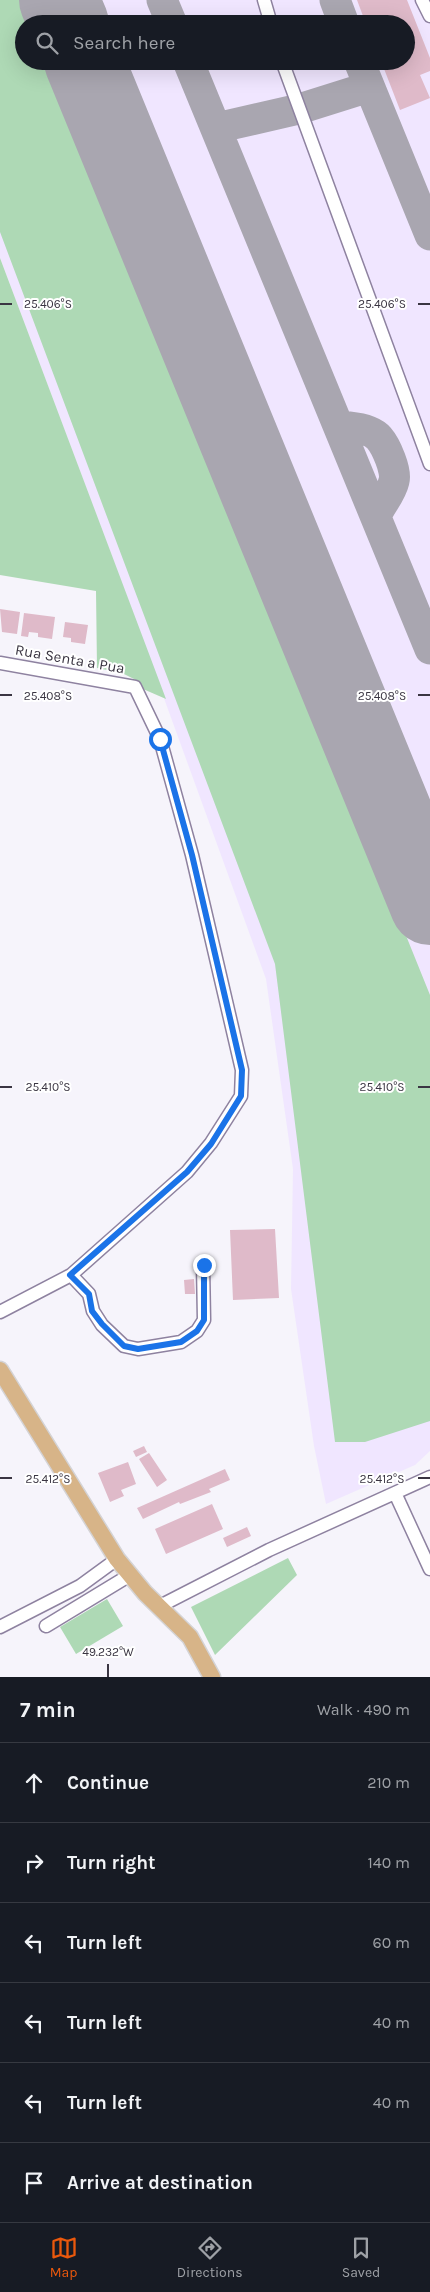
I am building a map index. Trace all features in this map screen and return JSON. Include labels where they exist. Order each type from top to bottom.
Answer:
[{"type":"main road","points":[[0,1370],[117,1558],[158,1606],[190,1637],[208,1676]]},
{"type":"street","points":[[264,0],[268,15]]},
{"type":"street","points":[[422,0],[430,16]]},
{"type":"street","points":[[285,70],[430,464]]},
{"type":"street","name":"Rua Senta a Pua","points":[[0,663],[135,687],[160,739],[192,855],[242,1070],[241,1096],[211,1144],[187,1172],[70,1275]]},
{"type":"street","points":[[0,1312],[70,1275],[89,1294],[92,1311],[124,1346],[138,1349],[181,1342],[197,1331],[204,1320],[204,1265]]},
{"type":"street","points":[[158,1606],[248,1560],[430,1477]]},
{"type":"street","points":[[395,1493],[430,1569]]},
{"type":"street","points":[[0,1627],[80,1586],[117,1558]]},
{"type":"street","points":[[46,1626],[130,1575]]},
{"type":"shaded area","points":[[0,0],[427,0],[430,5],[430,1451],[415,1465],[326,1504],[314,1446],[291,1289],[293,1169],[266,979],[125,591],[0,258]]},
{"type":"green space","points":[[0,0],[28,0],[34,15],[15,15],[15,70],[57,70],[430,995],[430,1421],[365,1442],[335,1442],[275,964],[0,232]]},
{"type":"green space","points":[[0,258],[166,699],[143,689],[134,679],[122,673],[97,668],[96,591],[0,575]]},
{"type":"green space","points":[[288,1558],[297,1575],[215,1655],[191,1607]]},
{"type":"green space","points":[[107,1599],[123,1626],[76,1654],[60,1627]]},
{"type":"building","points":[[357,0],[407,0],[413,15],[363,15]]},
{"type":"building","points":[[415,20],[430,58],[430,71],[420,75],[430,98],[400,110],[384,70],[415,70]]},
{"type":"building","points":[[0,609],[20,612],[17,634],[2,632]]},
{"type":"building","points":[[24,613],[55,617],[52,639],[38,637],[38,633],[29,632],[28,637],[21,636]]},
{"type":"building","points":[[65,622],[88,625],[85,644],[71,642],[71,638],[63,637]]},
{"type":"building","points":[[275,1229],[279,1298],[233,1300],[230,1230]]},
{"type":"building","points":[[194,1279],[195,1294],[185,1294],[184,1280]]},
{"type":"building","points":[[144,1446],[147,1452],[136,1457],[133,1451]]},
{"type":"building","points":[[149,1453],[167,1480],[157,1487],[139,1459]]},
{"type":"building","points":[[128,1462],[136,1484],[121,1490],[124,1496],[110,1502],[98,1473]]},
{"type":"building","points":[[225,1469],[230,1480],[209,1489],[211,1492],[180,1504],[179,1502],[143,1519],[137,1508]]},
{"type":"building","points":[[212,1504],[223,1529],[166,1554],[155,1529]]},
{"type":"building","points":[[247,1527],[251,1536],[227,1547],[223,1538]]},
{"type":"taxiway","points":[[72,15],[74,0]]},
{"type":"taxiway","points":[[162,0],[168,15]]},
{"type":"taxiway","points":[[335,0],[341,15]]},
{"type":"taxiway","points":[[192,70],[430,649]]},
{"type":"taxiway","points":[[363,70],[430,235]]},
{"type":"taxiway","points":[[216,128],[299,109],[369,87]]},
{"type":"taxiway","points":[[344,440],[349,427],[365,430],[379,438],[388,452],[395,477],[391,490],[376,516]]},
{"type":"runway","points":[[59,0],[65,15]]},
{"type":"runway","points":[[88,70],[430,905]]},
{"type":"route","points":[[160,739],[192,855],[242,1070],[241,1096],[211,1144],[187,1172],[70,1275],[89,1294],[92,1311],[102,1324],[124,1346],[138,1349],[181,1342],[197,1331],[204,1320],[204,1265]]}]
